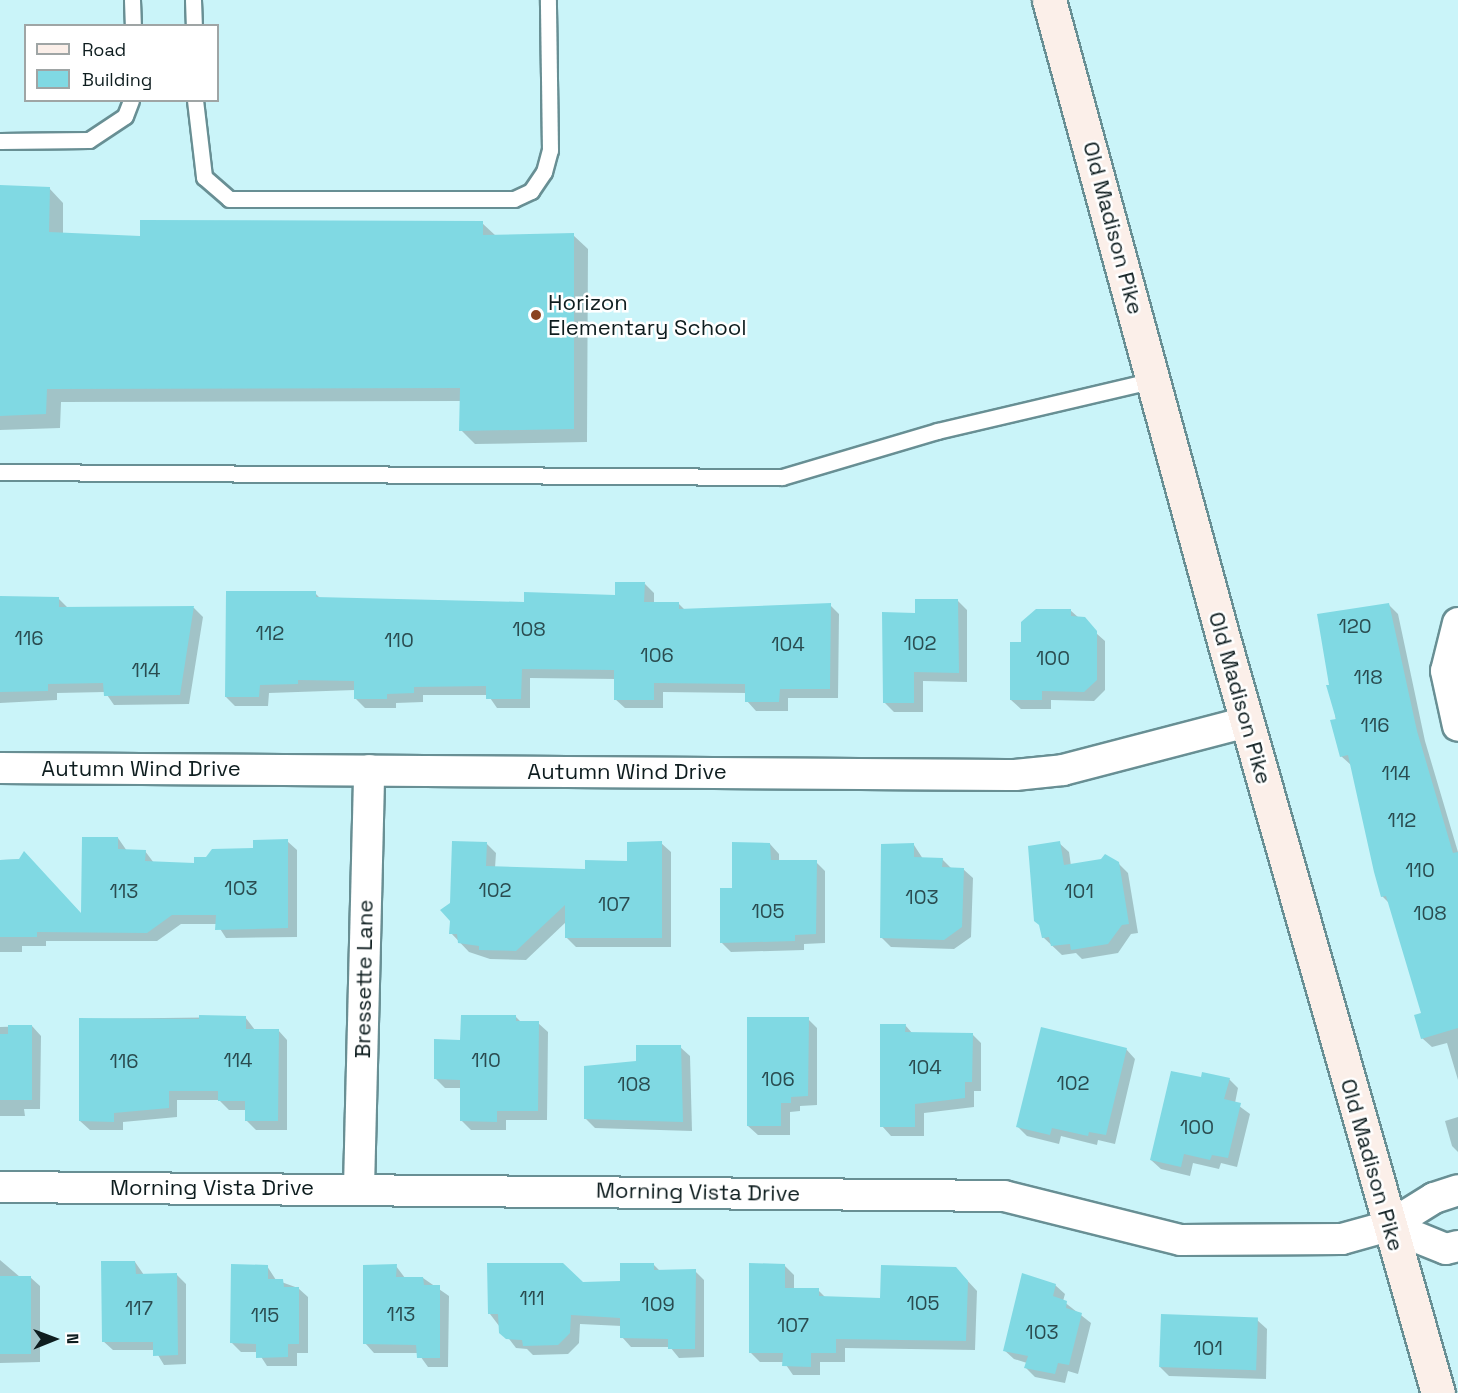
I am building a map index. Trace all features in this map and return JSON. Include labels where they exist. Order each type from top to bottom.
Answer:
[{"type":"main road","name":"Old Madison Pike","points":[[1049,0],[1247,722],[1438,1393]]},
{"type":"street","points":[[1458,623],[1446,671],[1458,726]]},
{"type":"street","name":"Autumn Wind Drive","points":[[0,768],[1015,775],[1063,770],[1247,722]]},
{"type":"street","name":"Bressette Lane","points":[[359,1188],[369,770]]},
{"type":"street","name":"Morning Vista Drive","points":[[0,1187],[359,1188],[1004,1196],[1181,1240],[1342,1239],[1389,1226],[1434,1198],[1458,1190]]},
{"type":"street","points":[[1389,1226],[1446,1249],[1458,1246]]},
{"type":"lane","points":[[132,0],[133,24]]},
{"type":"lane","points":[[194,0],[194,24]]},
{"type":"lane","points":[[195,102],[204,177],[229,199],[514,199],[531,192],[544,172],[550,150],[548,0]]},
{"type":"lane","points":[[0,141],[89,140],[125,116],[129,102]]},
{"type":"lane","points":[[0,472],[782,477],[937,431],[1154,380]]},
{"type":"building","points":[[0,185],[50,187],[49,232],[140,236],[140,220],[483,221],[483,235],[574,233],[574,429],[459,431],[460,388],[47,389],[46,414],[0,416]]},
{"type":"building","points":[[615,582],[645,582],[644,602],[679,602],[679,609],[831,603],[830,689],[780,689],[779,702],[745,702],[745,684],[654,683],[654,700],[614,700],[614,670],[522,669],[521,699],[486,699],[486,686],[414,687],[414,693],[387,694],[387,699],[354,699],[354,681],[298,680],[298,684],[260,685],[259,697],[225,697],[226,591],[316,591],[316,597],[524,602],[524,592],[615,595]]},
{"type":"building","points":[[0,596],[59,597],[59,607],[194,606],[180,695],[104,696],[103,683],[48,684],[48,691],[0,692]]},
{"type":"building","points":[[915,599],[958,599],[959,673],[914,672],[914,703],[883,703],[882,612],[915,613]]},
{"type":"building","points":[[1389,603],[1417,731],[1453,853],[1458,852],[1458,1028],[1421,1039],[1414,1015],[1421,1013],[1386,896],[1381,897],[1348,755],[1340,757],[1330,720],[1336,719],[1326,685],[1329,685],[1317,614]]},
{"type":"building","points":[[1036,609],[1071,609],[1071,616],[1085,617],[1097,631],[1097,680],[1084,692],[1042,691],[1042,700],[1010,700],[1010,642],[1021,642],[1021,622]]},
{"type":"building","points":[[82,837],[118,837],[118,849],[146,850],[145,861],[194,863],[194,857],[206,857],[212,849],[253,848],[253,840],[288,839],[288,928],[215,930],[216,915],[172,915],[147,933],[37,932],[37,937],[0,937],[0,860],[19,859],[24,851],[81,913]]},
{"type":"building","points":[[452,841],[487,842],[486,866],[585,869],[585,860],[627,861],[627,842],[662,841],[662,938],[565,938],[565,905],[516,951],[479,950],[479,946],[458,943],[457,934],[449,934],[450,921],[440,910],[450,903]]},
{"type":"building","points":[[1060,841],[1064,865],[1101,859],[1105,854],[1119,862],[1129,924],[1122,925],[1108,944],[1071,950],[1070,944],[1051,946],[1049,937],[1042,938],[1039,925],[1034,921],[1028,846]]},
{"type":"building","points":[[732,842],[770,843],[771,860],[817,860],[816,934],[795,935],[795,941],[720,943],[720,888],[732,888]]},
{"type":"building","points":[[914,843],[914,857],[943,858],[942,867],[964,868],[962,927],[944,940],[880,938],[881,844]]},
{"type":"building","points":[[199,1015],[246,1016],[246,1029],[279,1029],[278,1121],[245,1121],[245,1101],[218,1101],[218,1091],[169,1091],[169,1108],[114,1113],[114,1122],[79,1121],[79,1018],[199,1019]]},
{"type":"building","points":[[461,1015],[516,1015],[516,1021],[539,1021],[538,1111],[497,1111],[497,1122],[460,1121],[460,1080],[434,1079],[434,1039],[460,1040]]},
{"type":"building","points":[[747,1017],[809,1017],[808,1096],[791,1097],[791,1103],[781,1103],[781,1126],[747,1126]]},
{"type":"building","points":[[880,1024],[906,1024],[905,1032],[973,1033],[972,1082],[965,1082],[965,1098],[915,1104],[915,1127],[880,1127]]},
{"type":"building","points":[[8,1025],[32,1025],[32,1100],[0,1100],[0,1034],[8,1034]]},
{"type":"building","points":[[1041,1027],[1127,1048],[1106,1135],[1089,1132],[1088,1136],[1052,1128],[1050,1135],[1016,1127]]},
{"type":"building","points":[[636,1045],[681,1045],[683,1122],[584,1119],[584,1066],[636,1061]]},
{"type":"building","points":[[1171,1071],[1201,1077],[1202,1072],[1230,1078],[1224,1099],[1241,1103],[1228,1158],[1212,1155],[1210,1160],[1184,1154],[1181,1167],[1150,1160]]},
{"type":"building","points":[[101,1261],[135,1261],[136,1274],[177,1273],[178,1355],[153,1356],[153,1342],[102,1342]]},
{"type":"building","points":[[487,1263],[563,1263],[583,1282],[620,1281],[620,1263],[654,1263],[654,1270],[696,1269],[695,1349],[668,1349],[668,1339],[620,1338],[620,1318],[571,1315],[570,1333],[558,1345],[523,1346],[522,1340],[506,1339],[499,1333],[498,1314],[488,1314]]},
{"type":"building","points":[[749,1263],[785,1264],[785,1288],[819,1288],[819,1296],[880,1298],[881,1265],[956,1267],[968,1281],[966,1341],[836,1339],[836,1353],[811,1353],[811,1367],[782,1366],[783,1353],[749,1353]]},
{"type":"building","points":[[231,1264],[268,1265],[268,1279],[283,1279],[284,1287],[299,1287],[299,1344],[288,1344],[288,1357],[256,1358],[256,1344],[230,1343]]},
{"type":"building","points":[[397,1264],[396,1277],[423,1277],[424,1285],[440,1285],[440,1358],[417,1358],[416,1345],[363,1344],[363,1265]]},
{"type":"building","points":[[1022,1273],[1056,1284],[1053,1296],[1067,1301],[1066,1308],[1082,1313],[1069,1365],[1058,1363],[1055,1374],[1024,1368],[1028,1356],[1003,1351]]},
{"type":"building","points":[[0,1276],[31,1276],[31,1354],[0,1354]]},
{"type":"building","points":[[1161,1314],[1258,1317],[1256,1370],[1159,1367]]},
{"type":"place","name":"Horizon Elementary School","points":[[536,315]]}]
